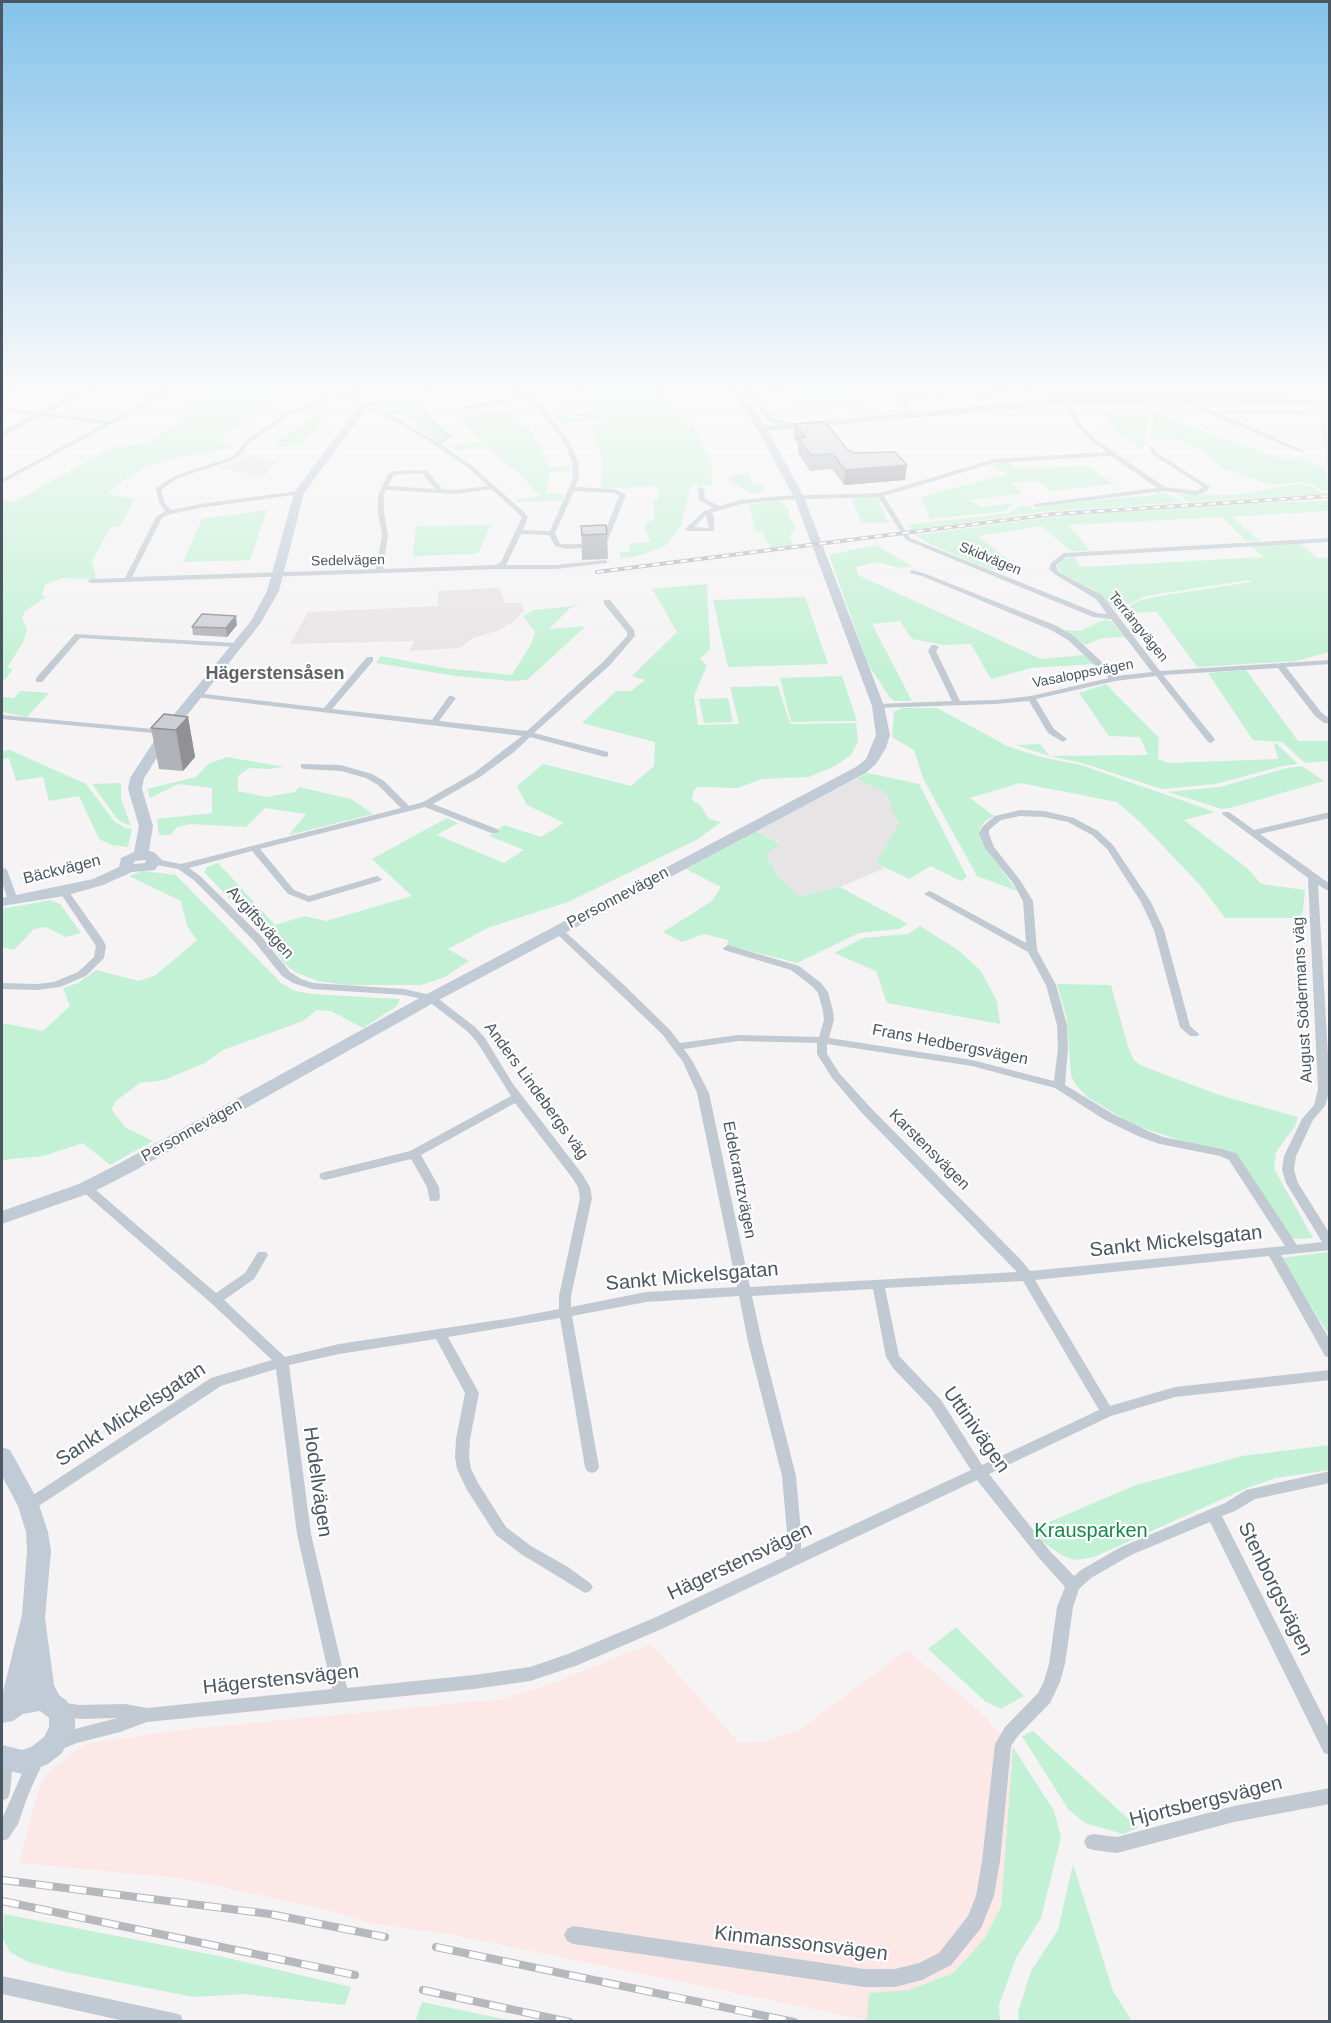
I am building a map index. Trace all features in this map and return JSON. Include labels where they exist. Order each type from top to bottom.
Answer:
[{"type":"street","points":[[168,482],[158,489],[162,503],[169,512]]},
{"type":"street","points":[[140,855],[146,826],[138,804],[135,782],[168,732],[256,622],[273,591],[299,493],[307,482]]},
{"type":"street","points":[[380,572],[385,535],[381,495],[389,482]]},
{"type":"street","points":[[434,482],[438,491]]},
{"type":"street","points":[[488,482],[525,517],[504,563],[498,567]]},
{"type":"street","points":[[572,489],[615,491],[623,495],[605,540],[598,546],[557,545],[552,533],[574,482]]},
{"type":"street","name":"Personnevägen","points":[[2,1218],[86,1188],[431,998],[861,770],[876,755],[882,742],[878,706],[799,497],[791,482]]},
{"type":"street","points":[[706,512],[717,507],[761,499],[880,495],[922,482]]},
{"type":"street","points":[[1153,482],[1163,489]]},
{"type":"street","points":[[1036,505],[1163,489],[1204,492],[1207,487],[1200,482]]},
{"type":"street","points":[[386,488],[462,492],[493,487]]},
{"type":"street","points":[[701,489],[702,500],[717,507]]},
{"type":"street","points":[[127,580],[155,521],[169,512],[299,493]]},
{"type":"street","name":"Skidvägen","points":[[880,495],[908,539],[1096,615],[1113,617]]},
{"type":"street","points":[[519,532],[552,533]]},
{"type":"street","name":"Terrängvägen","points":[[1211,740],[1099,597],[1058,574],[1053,569],[1053,564],[1056,559],[1064,555],[1329,540]]},
{"type":"street","name":"Sedelvägen","points":[[91,581],[555,567],[576,563],[605,562]]},
{"type":"street","points":[[912,572],[924,574],[1054,628],[1071,638],[1115,679]]},
{"type":"street","points":[[155,862],[152,856],[140,855],[126,861],[129,868],[146,868],[155,862],[181,867],[426,804],[492,765],[607,663],[631,636],[631,632],[607,602]]},
{"type":"street","points":[[39,680],[78,636],[236,645]]},
{"type":"street","points":[[935,647],[932,651],[957,703]]},
{"type":"street","points":[[326,711],[370,659]]},
{"type":"street","name":"Vasaloppsvägen","points":[[878,706],[1031,698],[1115,679],[1159,673],[1329,662]]},
{"type":"street","points":[[1280,665],[1318,714],[1327,721]]},
{"type":"street","points":[[196,695],[527,734],[605,754]]},
{"type":"street","points":[[434,723],[452,698]]},
{"type":"street","points":[[1031,698],[1051,731],[1063,739]]},
{"type":"street","points":[[2,717],[168,732]]},
{"type":"street","points":[[304,766],[341,768],[369,776],[381,783],[407,809]]},
{"type":"street","points":[[426,804],[494,831]]},
{"type":"street","points":[[1059,1086],[1063,1048],[1062,1025],[1051,986],[1032,950],[1028,901],[1017,882],[990,848],[984,834],[985,829],[998,818],[1020,813],[1044,814],[1071,820],[1095,833],[1110,848],[1146,902],[1159,930],[1185,1027],[1194,1034]]},
{"type":"street","points":[[1226,814],[1329,889]]},
{"type":"street","points":[[1253,833],[1329,815]]},
{"type":"street","points":[[255,849],[291,892],[309,899],[377,879]]},
{"type":"street","name":"Avgiftsvägen","points":[[181,867],[197,878],[257,938],[286,974],[297,981],[312,986],[404,992],[431,998]]},
{"type":"street","name":"Bäckvägen","points":[[7,901],[64,891],[98,882],[129,868]]},
{"type":"street","points":[[2,870],[7,901]]},
{"type":"street","name":"August Södermans väg","points":[[1312,877],[1324,1089],[1319,1106],[1308,1119],[1290,1156],[1288,1170],[1292,1183],[1329,1246]]},
{"type":"street","points":[[2,986],[56,985],[82,974],[99,958],[101,952],[98,940],[64,891]]},
{"type":"street","points":[[929,894],[1032,950]]},
{"type":"street","name":"Edelcrantzvägen","points":[[558,930],[643,1009],[678,1047],[696,1075],[709,1112],[761,1370],[789,1476],[794,1532],[793,1561]]},
{"type":"street","name":"Karstensvägen","points":[[728,948],[795,968],[823,992],[828,1011],[821,1047],[822,1054],[849,1092],[1017,1263],[1027,1276],[1107,1412]]},
{"type":"street","name":"Anders Lindebergs väg","points":[[431,998],[482,1040],[517,1097],[584,1187],[584,1209],[565,1296],[565,1312],[591,1467]]},
{"type":"street","name":"Frans Hedbergsvägen","points":[[678,1047],[738,1038],[824,1040],[972,1063],[1021,1074],[1059,1086],[1109,1117],[1144,1134],[1160,1140],[1233,1157],[1293,1249]]},
{"type":"street","points":[[326,1176],[414,1154],[517,1097]]},
{"type":"street","points":[[414,1154],[433,1187],[434,1198]]},
{"type":"street","points":[[86,1188],[216,1300],[282,1362]]},
{"type":"street","name":"Sankt Mickelsgatan","points":[[29,1505],[216,1382],[282,1362],[348,1347],[440,1335],[646,1297],[1027,1276],[1329,1246]]},
{"type":"street","points":[[1273,1252],[1329,1353]]},
{"type":"street","points":[[216,1300],[249,1276],[262,1255]]},
{"type":"street","name":"Uttinivägen","points":[[878,1283],[893,1357],[902,1371],[936,1404],[980,1473],[1044,1554],[1073,1585]]},
{"type":"street","points":[[440,1335],[472,1393],[462,1457],[464,1469],[472,1486],[501,1531],[526,1550],[563,1571],[585,1587]]},
{"type":"street","name":"Hodellvägen","points":[[282,1362],[304,1534],[341,1695]]},
{"type":"street","name":"Hägerstensvägen","points":[[46,1751],[75,1736],[120,1725],[147,1715],[474,1682],[530,1674],[572,1660],[659,1623],[1107,1412],[1175,1392],[1329,1375]]},
{"type":"street","points":[[2,1456],[29,1505],[38,1532],[39,1551],[34,1614],[20,1679],[5,1713]]},
{"type":"street","points":[[1073,1585],[1086,1574],[1126,1551],[1262,1491],[1329,1478]]},
{"type":"street","name":"Stenborgsvägen","points":[[1214,1514],[1329,1748]]},
{"type":"street","name":"Kinmanssonsvägen","points":[[573,1935],[864,1978],[895,1978],[922,1971],[945,1959],[975,1922],[984,1896],[991,1861],[1003,1744],[1015,1727],[1044,1698],[1052,1682],[1057,1664],[1065,1606],[1073,1585]]},
{"type":"street","points":[[2,1833],[12,1818],[20,1794],[62,1728],[62,1718],[42,1685],[34,1614]]},
{"type":"street","points":[[5,1713],[28,1701],[40,1700],[54,1706]]},
{"type":"street","name":"Hägerstensvägen","points":[[54,1706],[80,1712],[125,1711],[147,1715]]},
{"type":"street","points":[[2,1793],[3,1758],[22,1762],[46,1751]]},
{"type":"street","name":"Hjortsbergsvägen","points":[[1092,1842],[1117,1845],[1233,1814],[1329,1796]]},
{"type":"street","points":[[2,1985],[174,2022]]},
{"type":"shaded area","points":[[499,588],[505,603],[522,603],[524,611],[500,630],[473,638],[460,648],[410,651],[414,641],[290,644],[308,612],[438,606],[438,591]]},
{"type":"shaded area","points":[[856,779],[883,791],[892,802],[890,808],[899,824],[876,863],[885,868],[840,887],[800,896],[778,877],[766,854],[781,843],[756,831]]},
{"type":"shaded area","points":[[651,1644],[739,1743],[764,1742],[799,1730],[907,1650],[979,1711],[1013,1747],[1001,1907],[985,1938],[953,1973],[909,1990],[870,1993],[867,2020],[449,1934],[373,1924],[328,1910],[186,1879],[19,1863],[39,1789],[48,1772],[86,1744],[180,1730],[502,1699],[551,1684]]},
{"type":"green space","points":[[49,482],[121,482],[108,494],[135,499],[120,526],[110,528],[92,561],[96,579],[62,578],[45,585],[42,595],[46,597],[25,611],[22,618],[27,630],[23,642],[7,668],[13,669],[2,683],[2,500],[14,502]]},
{"type":"green space","points":[[527,482],[548,482],[546,493],[565,494],[562,501],[518,502],[515,500],[540,496]]},
{"type":"green space","points":[[601,482],[712,482],[712,485],[691,485],[681,525],[666,545],[644,554],[621,559],[620,552],[630,552],[629,544],[650,542],[644,524],[654,519],[654,500],[659,498],[657,486],[601,489]]},
{"type":"green space","points":[[731,482],[762,485],[764,491],[753,494]]},
{"type":"green space","points":[[976,482],[1020,482],[1012,483],[1022,494],[970,500],[981,507],[1015,503],[1006,511],[930,519],[921,497]]},
{"type":"green space","points":[[1041,482],[1114,484],[1051,491]]},
{"type":"green space","points":[[1263,482],[1295,482],[1270,485]]},
{"type":"green space","points":[[1301,482],[1328,482],[1329,489],[1324,491],[1311,484]]},
{"type":"green space","points":[[1297,484],[1311,486],[1317,491],[1329,494],[1189,502],[1177,494],[1233,495]]},
{"type":"green space","points":[[1161,491],[1184,502],[1042,512],[911,530],[906,525],[1009,513],[1021,505],[1036,509],[1048,504],[1157,495],[1155,492]]},
{"type":"green space","points":[[877,497],[888,523],[862,523],[851,498]]},
{"type":"green space","points":[[779,500],[789,509],[789,518],[794,522],[795,527],[790,537],[793,546],[766,548],[772,546],[766,542],[764,533],[756,531],[749,505]]},
{"type":"green space","points":[[1329,501],[1329,511],[1232,517],[1260,541],[1247,542],[1222,517],[1069,525],[1090,551],[1071,551],[1041,526],[978,536],[1019,568],[991,570],[932,545],[915,535],[1077,514],[1243,503]]},
{"type":"green space","points":[[267,510],[250,560],[183,562],[202,519]]},
{"type":"green space","points":[[491,525],[479,552],[474,554],[413,556],[416,526]]},
{"type":"green space","points":[[1299,543],[1317,558],[1329,557],[1329,652],[1296,661],[1197,667],[1157,612],[1120,613],[1137,601],[1251,582],[1250,580],[1145,596],[1116,610],[1096,591],[1062,574],[1057,567],[1062,559],[1073,556],[1082,567],[1263,557],[1251,546]]},
{"type":"green space","points":[[876,545],[913,567],[898,568],[879,562],[856,567],[858,575],[1041,659],[1084,655],[1095,664],[1031,668],[991,679],[971,644],[943,645],[912,639],[900,621],[872,624],[912,701],[895,701],[890,698],[868,664],[829,555]]},
{"type":"green space","points":[[707,584],[710,649],[700,659],[707,665],[694,696],[698,725],[739,724],[730,687],[778,686],[790,724],[856,723],[858,741],[851,755],[835,766],[809,777],[762,779],[738,788],[698,787],[694,790],[692,800],[701,806],[709,819],[721,822],[698,839],[568,902],[490,927],[448,949],[469,961],[445,977],[421,985],[345,985],[318,981],[295,972],[284,963],[264,935],[204,872],[207,867],[218,863],[275,925],[305,916],[326,921],[412,896],[372,859],[447,818],[458,823],[437,835],[504,863],[524,850],[489,836],[504,825],[541,837],[564,823],[527,805],[517,786],[543,764],[631,786],[654,766],[655,742],[582,723],[616,691],[631,691],[645,680],[632,676],[677,632],[652,589]]},
{"type":"green space","points":[[805,597],[828,664],[728,667],[713,600]]},
{"type":"green space","points":[[582,605],[570,608],[549,629],[586,626],[527,680],[511,681],[456,676],[376,663],[381,656],[444,668],[512,675],[531,644],[535,632],[523,616],[534,610]]},
{"type":"green space","points":[[1106,619],[1112,622],[1125,637],[1101,638],[1086,645],[1064,630],[1080,631]]},
{"type":"green space","points":[[1246,670],[1298,741],[1329,741],[1329,761],[1305,763],[1282,742],[1253,740],[1208,673]]},
{"type":"green space","points":[[842,676],[857,721],[791,722],[780,678]]},
{"type":"green space","points":[[1106,684],[1159,738],[1158,759],[1168,763],[1278,759],[1274,744],[1276,743],[1298,764],[1282,766],[1216,784],[1162,789],[1082,763],[1050,756],[1148,755],[1140,737],[1109,736],[1079,693]]},
{"type":"green space","points":[[20,691],[49,693],[27,717],[2,712],[2,697],[14,698]]},
{"type":"green space","points":[[728,698],[733,722],[704,723],[699,699]]},
{"type":"green space","points":[[901,708],[937,708],[1007,746],[1041,757],[1081,765],[1215,812],[1184,820],[1247,868],[1261,884],[1305,890],[1302,918],[1225,918],[1200,885],[1141,823],[1117,802],[1020,783],[970,798],[994,816],[984,822],[980,828],[981,841],[1017,891],[977,876],[924,780],[914,750],[892,737],[894,712]]},
{"type":"green space","points":[[1040,744],[1050,756],[1015,745]]},
{"type":"green space","points":[[10,750],[86,784],[114,821],[125,828],[132,829],[128,847],[112,845],[99,839],[79,796],[49,801],[43,777],[16,781],[9,758],[2,759],[2,751]]},
{"type":"green space","points":[[227,757],[284,767],[249,768],[238,776],[238,791],[266,797],[295,792],[299,787],[351,799],[373,814],[289,835],[306,814],[265,808],[246,827],[191,824],[177,827],[171,835],[159,835],[157,819],[212,813],[212,788],[178,784],[150,798],[147,789],[196,777],[208,764]]},
{"type":"green space","points":[[1302,766],[1324,781],[1230,808],[1222,809],[1168,792],[1220,787]]},
{"type":"green space","points":[[868,773],[919,784],[967,877],[961,881],[931,866],[909,879],[876,863],[899,823],[890,808],[892,802],[883,791],[856,779]]},
{"type":"green space","points":[[121,783],[121,798],[131,826],[118,820],[92,784]]},
{"type":"green space","points":[[756,831],[781,844],[766,854],[778,877],[800,896],[840,887],[908,924],[899,929],[859,933],[797,963],[727,945],[728,940],[704,934],[682,942],[663,932],[712,901],[721,887],[686,869]]},
{"type":"green space","points":[[143,871],[176,875],[281,983],[295,991],[400,999],[397,1006],[363,1028],[331,1011],[317,1010],[303,1021],[223,1050],[205,1063],[164,1080],[140,1083],[117,1100],[111,1109],[126,1128],[153,1141],[110,1165],[83,1143],[43,1156],[2,1160],[2,1023],[43,1031],[70,1006],[63,988],[78,983],[96,970],[139,981],[156,975],[197,940],[187,926],[181,901],[129,876]]},
{"type":"green space","points":[[51,900],[60,904],[81,933],[65,937],[46,927],[34,929],[14,950],[2,947],[2,909]]},
{"type":"green space","points":[[920,926],[958,950],[981,971],[997,1001],[1000,1024],[887,1003],[876,971],[834,953],[863,938],[908,934]]},
{"type":"green space","points":[[1057,984],[1111,985],[1128,1047],[1134,1060],[1142,1066],[1219,1095],[1298,1117],[1295,1126],[1276,1152],[1274,1169],[1313,1238],[1291,1239],[1238,1156],[1224,1149],[1179,1140],[1134,1125],[1087,1097],[1071,1076],[1067,1019]]},
{"type":"green space","points":[[1329,1252],[1329,1335],[1281,1258]]},
{"type":"green space","name":"Krausparken","points":[[1329,1445],[1329,1470],[1276,1478],[1247,1488],[1094,1557],[1076,1560],[1063,1556],[1043,1542],[1035,1528],[1136,1485],[1242,1456]]},
{"type":"green space","points":[[956,1627],[1024,1696],[1001,1709],[986,1702],[928,1649]]},
{"type":"green space","points":[[1033,1731],[1138,1828],[1123,1834],[1085,1823],[1068,1809],[1022,1736]]},
{"type":"green space","points":[[1013,1747],[1054,1811],[1061,1837],[1041,1918],[1016,1958],[999,2005],[1000,2021],[867,2020],[869,1993],[909,1990],[953,1973],[985,1938],[1001,1907]]},
{"type":"green space","points":[[1073,1864],[1113,1991],[1132,2021],[1019,2021],[1018,2012],[1031,1971],[1058,1930]]},
{"type":"green space","points":[[4,1914],[219,1956],[351,1987],[345,2005],[244,1994],[194,1997],[66,1972],[28,1962],[10,1952],[3,1939]]},
{"type":"green space","points":[[422,2002],[513,2021],[425,2021],[416,2019]]},
{"type":"building","points":[[606,525],[607,534],[582,535],[581,526]]},
{"type":"building","points":[[202,614],[236,616],[226,628],[192,627]]},
{"type":"building","points":[[164,714],[188,717],[176,730],[151,728]]},
{"type":"railway","points":[[597,572],[1054,514],[1330,496]]},
{"type":"railway","points":[[2,1880],[270,1914],[385,1937]]},
{"type":"railway","points":[[2,1901],[355,1975]]},
{"type":"railway","points":[[436,1947],[794,2022]]},
{"type":"railway","points":[[423,1990],[569,2022]]},
{"type":"district","name":"Hägerstensåsen","points":[[275,674]]}]
